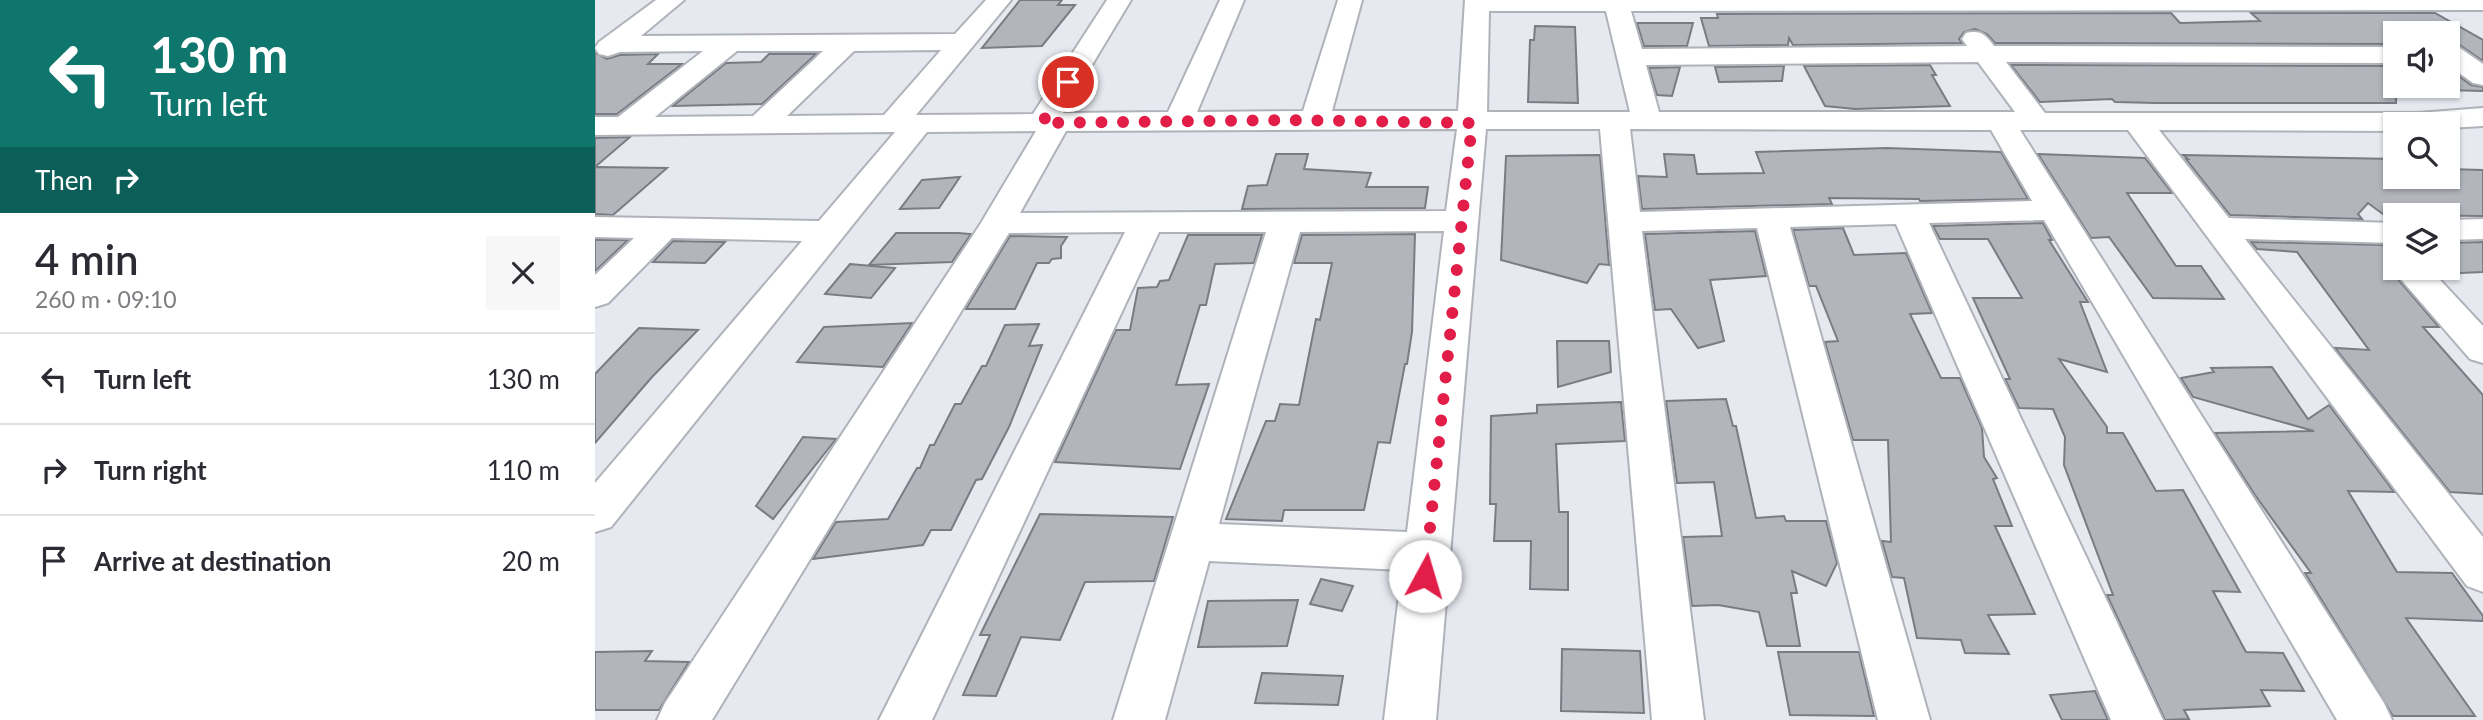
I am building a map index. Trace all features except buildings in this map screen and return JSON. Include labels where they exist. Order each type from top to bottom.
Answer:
[{"type":"street","points":[[604,51],[672,0]]},
{"type":"street","points":[[595,514],[828,231],[964,42],[999,0]]},
{"type":"street","points":[[683,720],[998,223],[1049,122],[1119,0]]},
{"type":"street","points":[[1179,121],[1232,0]]},
{"type":"street","points":[[1315,120],[1350,0]]},
{"type":"street","points":[[1410,720],[1472,123],[1477,2],[2483,3]]},
{"type":"street","points":[[1950,2],[1985,54],[2018,121],[2054,210],[2366,720]]},
{"type":"street","points":[[2381,2],[2406,21]]},
{"type":"street","points":[[2213,3],[2273,55]]},
{"type":"street","points":[[1617,4],[1630,57],[1625,222],[1678,720]]},
{"type":"street","points":[[2089,4],[2136,54]]},
{"type":"street","points":[[604,51],[731,43],[964,42]]},
{"type":"street","points":[[626,125],[731,43]]},
{"type":"street","points":[[761,124],[847,43]]},
{"type":"street","points":[[1630,57],[2383,55]]},
{"type":"street","points":[[2460,61],[2483,77]]},
{"type":"street","points":[[595,126],[1315,120],[1472,123],[2475,123]]},
{"type":"street","points":[[2138,123],[2483,572]]},
{"type":"street","points":[[1625,222],[2054,210]]},
{"type":"street","points":[[1907,214],[2137,720]]},
{"type":"street","points":[[1771,218],[1904,720]]},
{"type":"street","points":[[998,223],[1461,221]]},
{"type":"street","points":[[905,720],[1147,222]]},
{"type":"street","points":[[1139,720],[1286,222]]},
{"type":"street","points":[[595,227],[828,231]]},
{"type":"street","points":[[2220,228],[2383,239]]},
{"type":"street","points":[[595,295],[663,229]]},
{"type":"street","points":[[2460,230],[2483,229]]},
{"type":"street","points":[[2422,280],[2476,333]]},
{"type":"street","points":[[1191,542],[1427,552]]},
{"type":"route","points":[[1068,82],[1042,123],[1315,120],[1472,123],[1425,576]]}]
